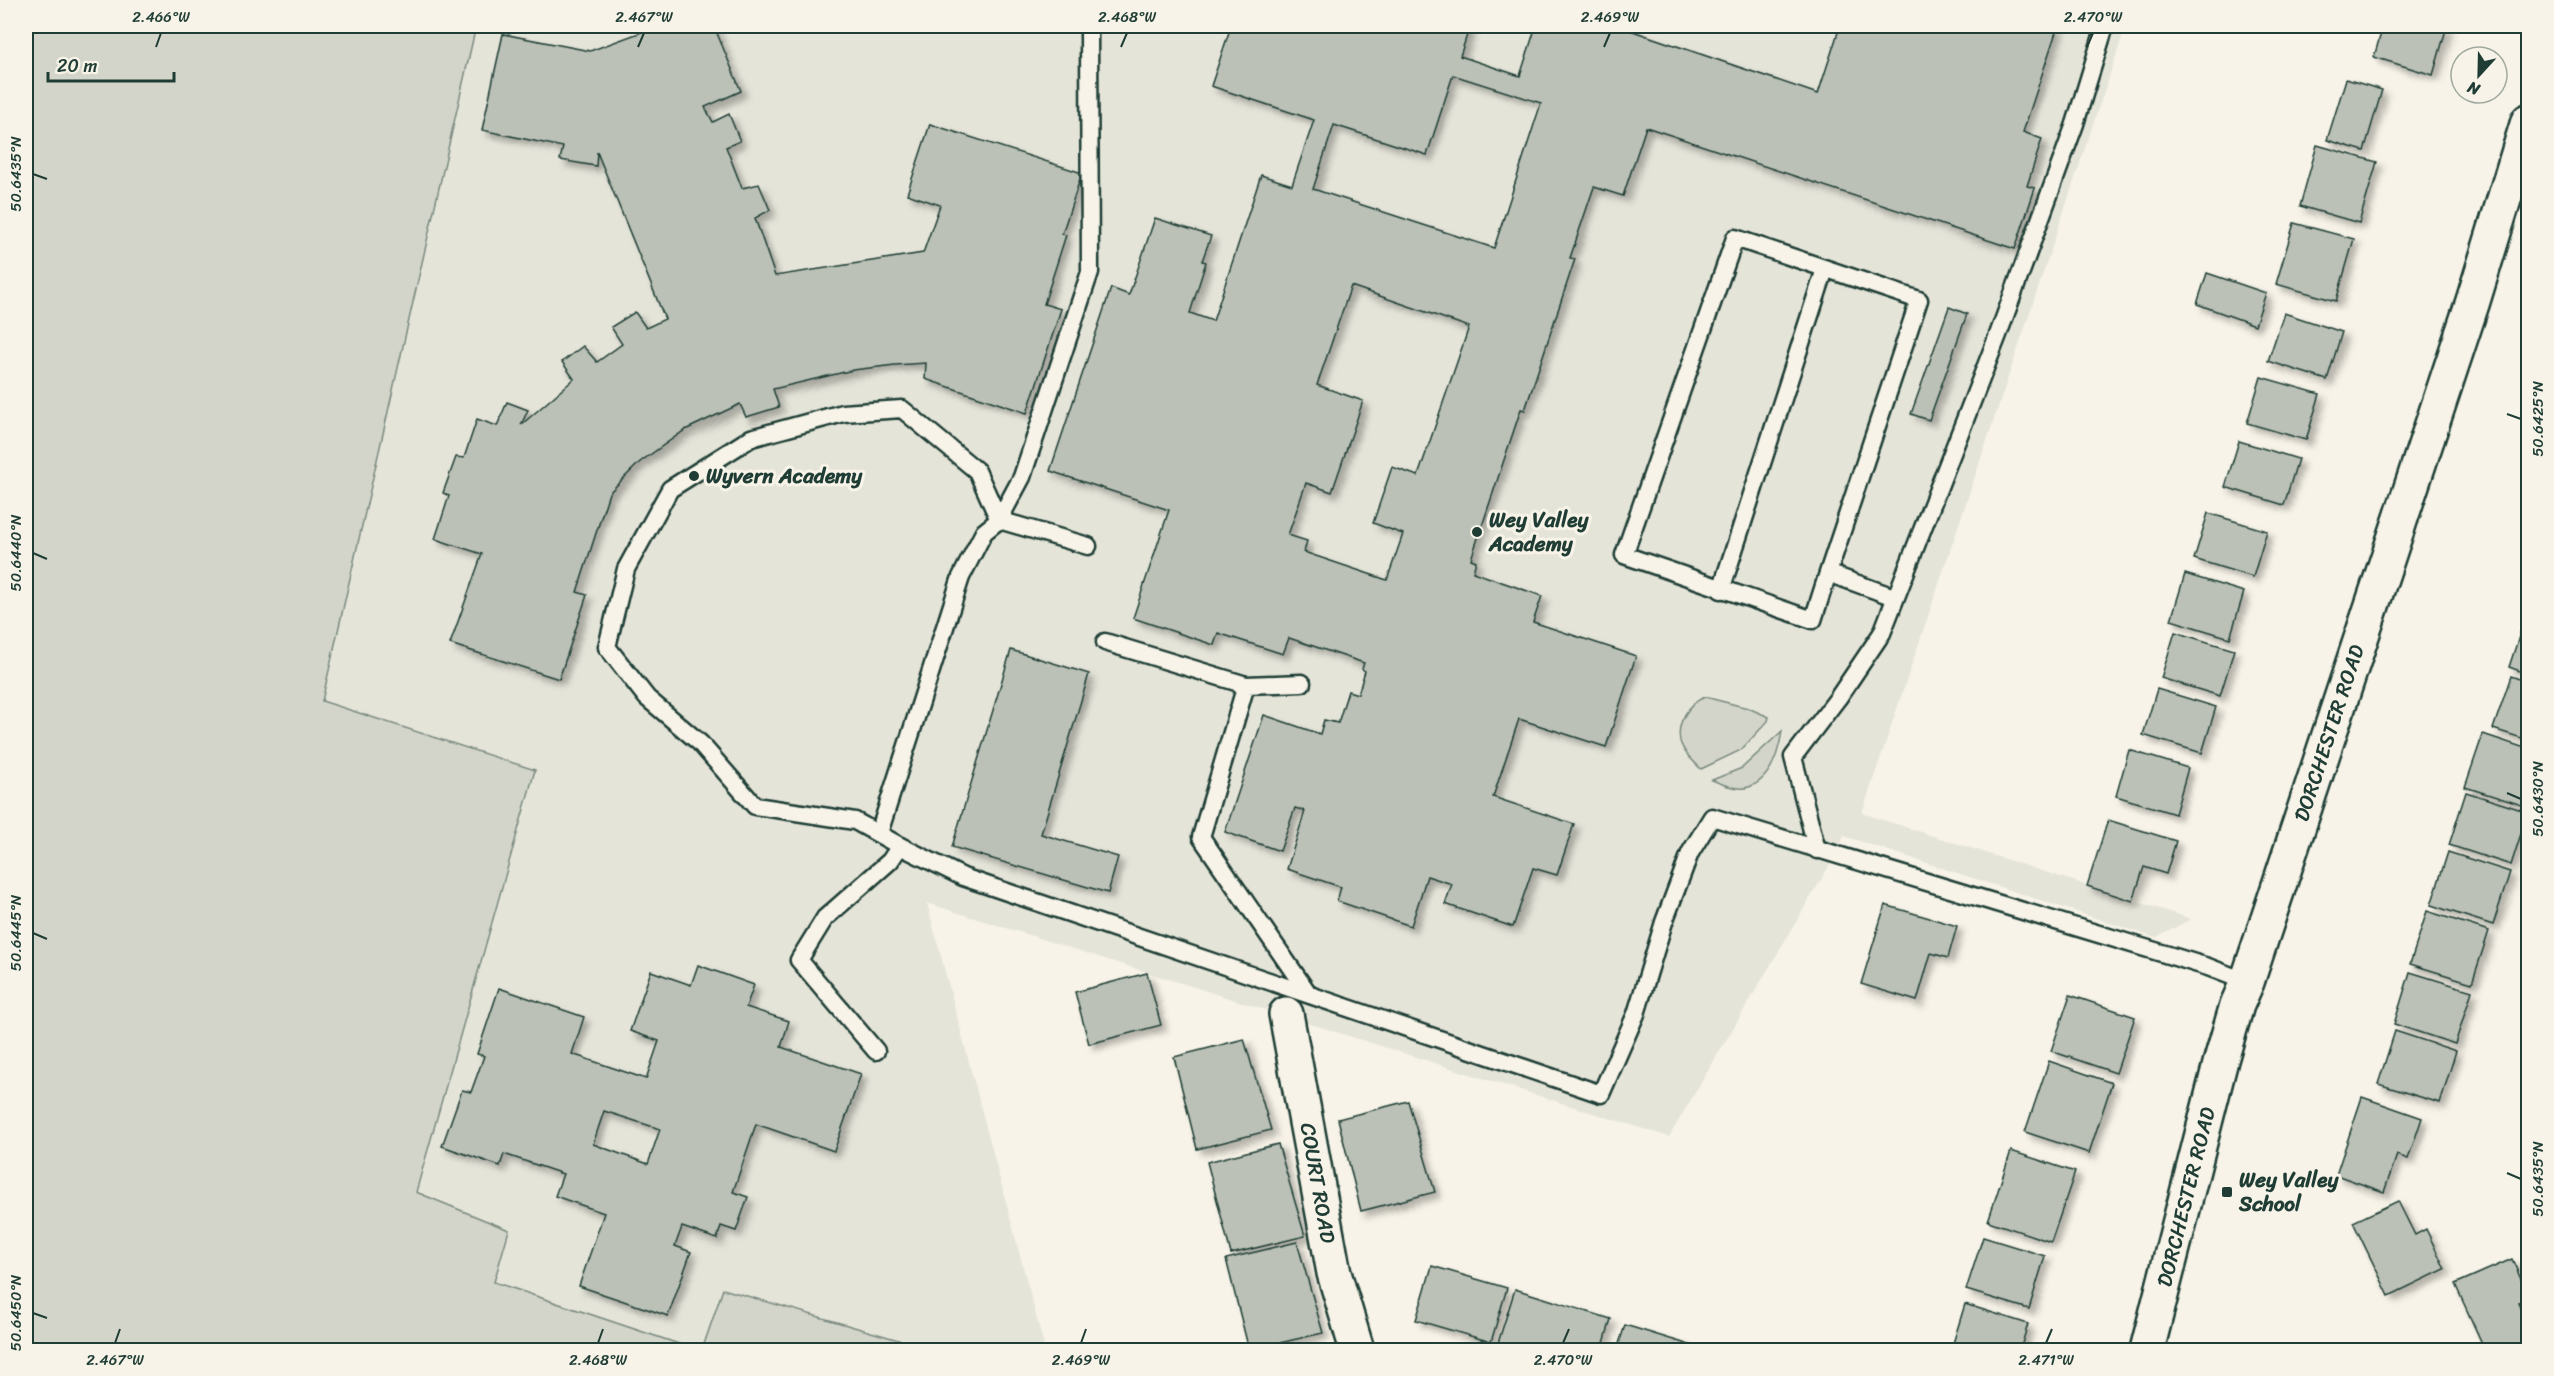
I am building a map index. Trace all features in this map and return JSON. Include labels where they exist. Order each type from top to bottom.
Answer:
[{"type":"main road","name":"DORCHESTER ROAD","points":[[2147,1350],[2237,1005],[2247,982],[2473,301],[2529,121]]},
{"type":"main road","name":"COURT ROAD","points":[[1296,998],[1334,1273],[1357,1350]]},
{"type":"lane","points":[[879,833],[961,577],[984,532],[999,520],[1022,477],[1090,272],[1089,26]]},
{"type":"lane","points":[[1817,850],[1792,757],[1838,698],[1882,633],[1894,597],[1998,335],[2075,124],[2105,26]]},
{"type":"lane","points":[[1735,238],[1919,300],[1828,573],[1813,620],[1624,555],[1735,238]]},
{"type":"lane","points":[[1721,590],[1825,269]]},
{"type":"lane","points":[[1088,546],[999,520],[977,471],[902,409],[843,412],[751,438],[670,489],[626,569],[607,647],[647,698],[700,743],[755,806],[855,821],[963,877],[1296,998],[1601,1094],[1636,1014],[1664,922],[1690,853],[1712,817],[2208,967],[2247,982]]},
{"type":"lane","points":[[1828,573],[1894,597]]},
{"type":"lane","points":[[1105,642],[1246,685],[1302,683]]},
{"type":"lane","points":[[1246,685],[1201,837],[1296,998]]},
{"type":"lane","points":[[876,1051],[799,960],[825,918],[890,861],[900,846]]},
{"type":"shaded area","points":[[26,26],[476,26],[322,701],[535,770],[416,1192],[509,1230],[494,1282],[697,1350],[26,1350]]},
{"type":"shaded area","points":[[476,26],[2126,26],[1862,813],[2191,919],[2156,938],[1844,836],[1835,856],[1669,1137],[927,903],[1045,1350],[933,1350],[723,1289],[702,1350],[697,1350],[494,1282],[508,1230],[416,1193],[535,771],[322,701]]},
{"type":"shaded area","points":[[1705,697],[1748,708],[1769,717],[1768,721],[1741,750],[1701,769],[1683,749],[1679,734],[1685,714]]},
{"type":"shaded area","points":[[1782,731],[1773,763],[1769,771],[1757,783],[1740,788],[1712,780],[1742,768]]},
{"type":"shaded area","points":[[723,1289],[933,1350],[702,1350]]},
{"type":"building","points":[[658,26],[714,26],[741,91],[705,107],[713,122],[729,114],[740,141],[726,147],[742,188],[759,184],[770,210],[755,218],[775,276],[923,253],[940,205],[907,194],[930,124],[1082,173],[1062,234],[1066,235],[1044,304],[1061,309],[1027,413],[925,379],[926,363],[853,370],[773,389],[779,407],[746,417],[740,404],[685,430],[640,462],[609,493],[577,592],[587,595],[559,679],[450,644],[482,554],[435,539],[449,496],[443,493],[456,457],[464,458],[477,419],[497,426],[507,402],[528,410],[521,425],[574,379],[562,362],[583,346],[597,362],[622,344],[611,327],[635,312],[646,328],[665,319],[597,152],[596,166],[560,160],[563,147],[482,130],[503,34],[590,51]]},
{"type":"building","points":[[1231,26],[1470,26],[1460,56],[1520,76],[1536,26],[1629,26],[1627,29],[1818,94],[1840,26],[2058,26],[2023,132],[2042,139],[2027,186],[2035,188],[2015,249],[1646,127],[1623,196],[1594,187],[1570,258],[1575,259],[1525,410],[1521,409],[1471,559],[1476,561],[1473,572],[1542,596],[1533,622],[1636,656],[1606,747],[1519,719],[1493,797],[1574,824],[1557,875],[1533,868],[1513,927],[1445,904],[1452,884],[1427,876],[1411,926],[1337,901],[1341,887],[1287,869],[1305,811],[1295,808],[1280,851],[1225,832],[1264,715],[1320,734],[1324,720],[1338,723],[1348,691],[1358,694],[1365,671],[1362,669],[1364,663],[1289,638],[1283,654],[1218,633],[1214,645],[1133,618],[1169,510],[1050,471],[1111,288],[1129,295],[1155,218],[1211,236],[1202,261],[1206,262],[1190,313],[1213,321],[1261,175],[1292,185],[1314,120],[1211,86]],"holes":[[[1453,75],[1541,103],[1494,248],[1313,189],[1334,125],[1427,155]],[[1351,286],[1469,327],[1418,476],[1392,467],[1373,523],[1403,534],[1387,580],[1304,552],[1307,541],[1288,535],[1306,483],[1332,492],[1363,401],[1317,385]]]},
{"type":"building","points":[[2383,26],[2447,26],[2433,75],[2374,57]]},
{"type":"building","points":[[2346,79],[2382,90],[2364,151],[2327,140]]},
{"type":"building","points":[[2317,145],[2377,162],[2359,223],[2300,206]]},
{"type":"building","points":[[2294,223],[2354,239],[2336,301],[2276,284]]},
{"type":"building","points":[[2207,273],[2266,293],[2255,325],[2197,304]]},
{"type":"building","points":[[1949,307],[1967,314],[1929,420],[1911,414]]},
{"type":"building","points":[[2284,313],[2342,332],[2327,380],[2268,361]]},
{"type":"building","points":[[2261,377],[2320,394],[2306,440],[2247,423]]},
{"type":"building","points":[[2239,441],[2298,459],[2284,505],[2225,487]]},
{"type":"building","points":[[2208,513],[2267,531],[2253,577],[2194,559]]},
{"type":"building","points":[[2185,574],[2244,592],[2230,638],[2171,620]]},
{"type":"building","points":[[2526,615],[2528,616],[2528,674],[2509,667]]},
{"type":"building","points":[[2175,632],[2234,650],[2220,696],[2161,678]]},
{"type":"building","points":[[1011,650],[1089,674],[1041,834],[1118,857],[1108,893],[952,847]]},
{"type":"building","points":[[2511,676],[2528,682],[2528,740],[2493,729]]},
{"type":"building","points":[[2157,689],[2216,707],[2202,753],[2143,735]]},
{"type":"building","points":[[2483,734],[2528,749],[2528,807],[2465,787]]},
{"type":"building","points":[[2129,750],[2188,768],[2175,814],[2116,796]]},
{"type":"building","points":[[2466,792],[2528,812],[2511,865],[2449,845]]},
{"type":"building","points":[[2108,820],[2176,841],[2166,874],[2144,867],[2133,901],[2087,886]]},
{"type":"building","points":[[2448,852],[2510,872],[2493,925],[2431,905]]},
{"type":"building","points":[[1885,905],[1957,926],[1948,958],[1931,953],[1917,1001],[1861,984]]},
{"type":"building","points":[[2427,911],[2489,931],[2472,983],[2410,964]]},
{"type":"building","points":[[698,965],[754,985],[746,1007],[789,1021],[781,1047],[861,1074],[834,1151],[756,1124],[733,1192],[748,1197],[736,1231],[721,1226],[717,1239],[682,1227],[675,1246],[691,1252],[668,1316],[579,1286],[604,1213],[555,1196],[563,1174],[504,1154],[500,1166],[442,1146],[462,1090],[471,1092],[484,1056],[477,1054],[499,988],[584,1017],[572,1054],[646,1079],[659,1041],[630,1031],[651,971],[691,985]],"holes":[[[604,1111],[660,1129],[648,1164],[593,1144]]]},
{"type":"building","points":[[2410,972],[2472,991],[2455,1044],[2394,1024]]},
{"type":"building","points":[[1147,973],[1161,1025],[1089,1044],[1075,992]]},
{"type":"building","points":[[2070,995],[2135,1017],[2116,1073],[2051,1051]]},
{"type":"building","points":[[2395,1031],[2456,1051],[2440,1103],[2378,1084]]},
{"type":"building","points":[[1244,1039],[1271,1130],[1197,1149],[1174,1057]]},
{"type":"building","points":[[2049,1061],[2112,1083],[2089,1153],[2025,1132]]},
{"type":"building","points":[[2362,1097],[2422,1118],[2408,1159],[2397,1155],[2384,1192],[2336,1175]]},
{"type":"building","points":[[1408,1101],[1435,1192],[1361,1211],[1338,1119]]},
{"type":"building","points":[[1278,1144],[1305,1236],[1231,1254],[1207,1162]]},
{"type":"building","points":[[2011,1151],[2075,1172],[2051,1242],[1988,1221]]},
{"type":"building","points":[[2398,1201],[2415,1235],[2426,1229],[2445,1269],[2389,1296],[2353,1222]]},
{"type":"building","points":[[1983,1237],[2045,1256],[2029,1309],[1966,1290]]},
{"type":"building","points":[[1297,1242],[1323,1333],[1249,1350],[1226,1259]]},
{"type":"building","points":[[2512,1259],[2528,1295],[2528,1299],[2519,1303],[2528,1324],[2528,1341],[2508,1350],[2485,1350],[2455,1284]]},
{"type":"building","points":[[1432,1266],[1507,1288],[1491,1342],[1416,1320]]},
{"type":"building","points":[[1515,1289],[1611,1319],[1602,1350],[1521,1350],[1498,1343]]},
{"type":"building","points":[[1965,1304],[2028,1324],[2020,1350],[1951,1350]]},
{"type":"building","points":[[1625,1325],[1706,1350],[1617,1350]]},
{"type":"place","name":"Wyvern Academy","points":[[694,476]]},
{"type":"place","name":"Wey Valley Academy","points":[[1477,532]]},
{"type":"place","name":"Wey Valley School","points":[[2227,1192]]}]
